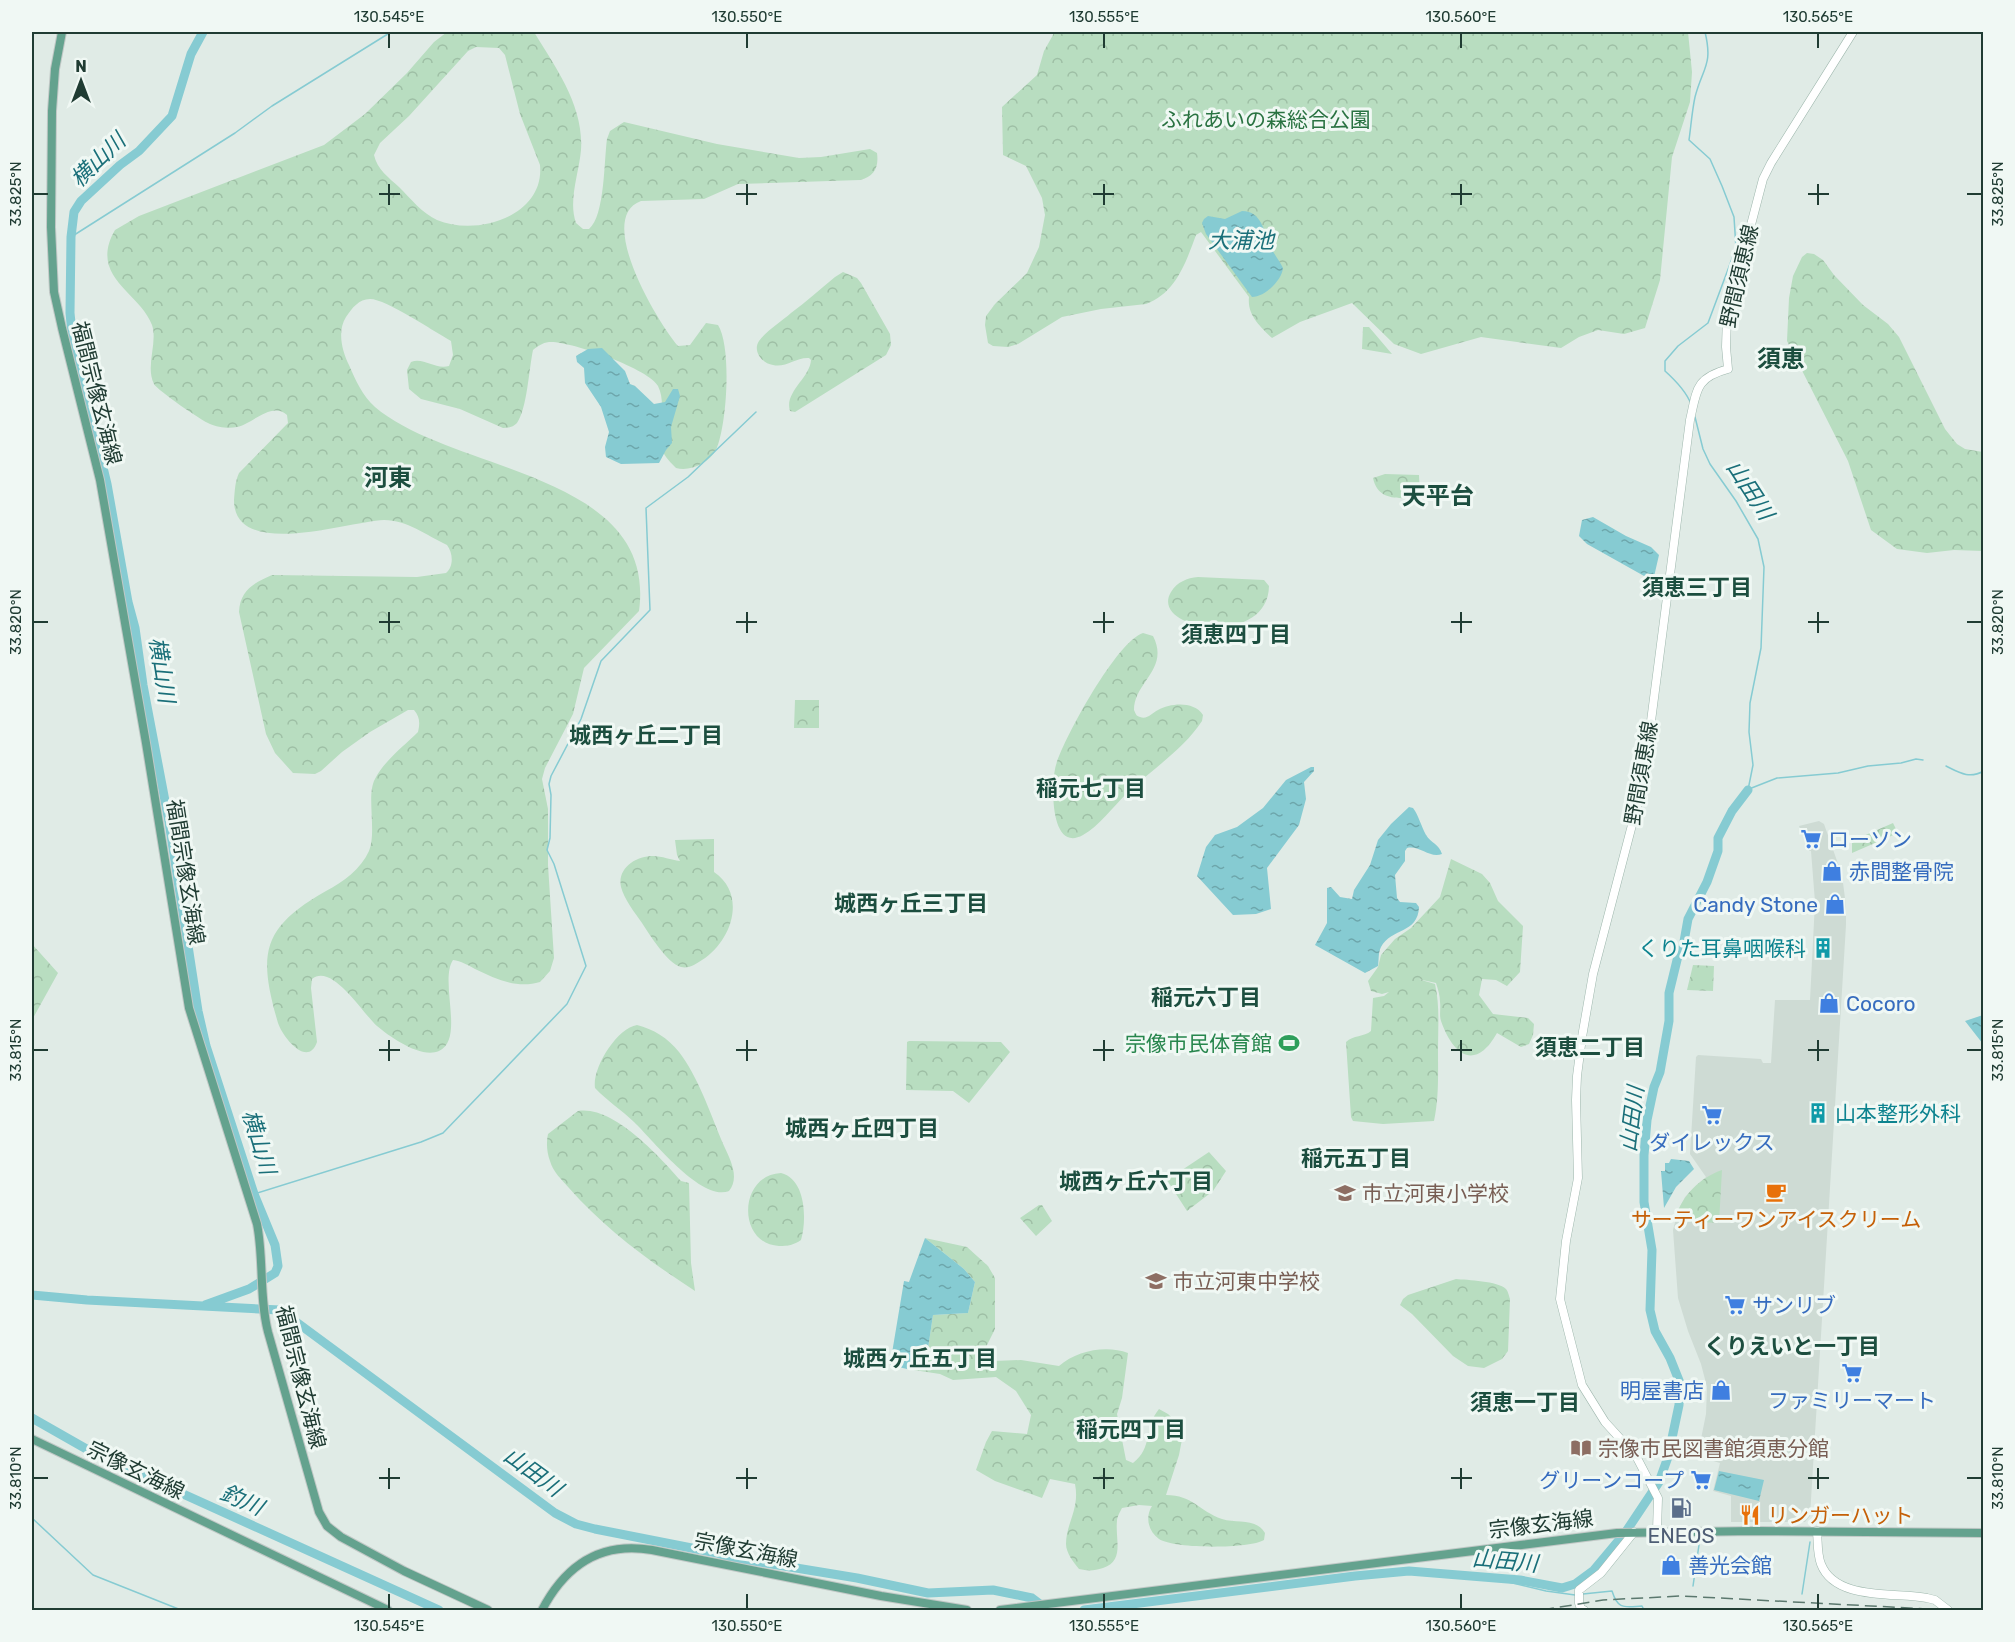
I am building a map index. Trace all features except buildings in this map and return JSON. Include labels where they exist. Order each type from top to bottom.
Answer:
[{"type":"main road","name":"福間宗像玄海線","points":[[62,32],[55,69],[51,111],[51,227],[54,291],[100,480],[146,742],[189,1008],[257,1224],[262,1260],[265,1319],[319,1512],[327,1526],[341,1537],[404,1571],[488,1611]]},
{"type":"main road","name":"野間須恵線","points":[[1657,1531],[1659,1503],[1657,1495],[1636,1456],[1597,1411],[1581,1384],[1560,1299],[1565,1251],[1578,1178],[1576,1100],[1582,1037],[1593,974],[1643,783],[1694,401],[1702,380],[1728,369],[1727,316],[1763,179],[1853,32]]},
{"type":"main road","name":"宗像玄海線","points":[[32,1439],[388,1611]]},
{"type":"main road","name":"宗像玄海線","points":[[1000,1611],[1617,1533],[1817,1531],[1983,1533]]},
{"type":"main road","points":[[1817,1531],[1819,1556],[1826,1573],[1844,1587],[1870,1593],[1927,1598],[1935,1600],[1948,1611]]},
{"type":"main road","points":[[1584,1611],[1580,1606],[1579,1594],[1601,1573],[1633,1532]]},
{"type":"main road","name":"宗像玄海線","points":[[542,1611],[558,1584],[573,1568],[601,1553],[630,1548],[652,1550],[967,1611]]},
{"type":"shaded area","points":[[1819,821],[1824,824],[1842,875],[1846,925],[1810,1516],[1805,1522],[1731,1522],[1731,1496],[1713,1491],[1720,1463],[1700,1457],[1698,1454],[1706,1414],[1707,1387],[1678,1298],[1673,1230],[1685,1197],[1706,1177],[1690,1154],[1696,1057],[1698,1055],[1761,1059],[1763,1063],[1771,1063],[1775,1000],[1810,1000],[1815,902],[1811,851],[1809,851],[1799,826]]},
{"type":"green space","points":[[447,32],[534,32],[567,88],[578,118],[581,150],[573,206],[576,223],[583,229],[589,229],[598,212],[610,131],[624,122],[717,144],[799,158],[870,149],[877,153],[877,163],[872,174],[860,180],[738,184],[704,199],[641,201],[628,211],[624,228],[627,249],[635,272],[658,316],[678,346],[690,345],[706,323],[718,325],[722,336],[725,350],[726,387],[720,439],[709,459],[687,469],[676,468],[662,450],[660,435],[662,402],[658,386],[652,379],[625,364],[573,346],[549,342],[540,345],[533,350],[520,417],[514,425],[503,428],[460,409],[421,399],[409,389],[407,370],[411,362],[420,361],[444,367],[449,366],[453,355],[451,341],[377,300],[359,302],[346,317],[341,335],[344,354],[366,398],[375,407],[409,429],[543,482],[584,503],[617,530],[636,565],[639,611],[584,668],[573,714],[545,768],[542,779],[548,809],[548,865],[554,958],[550,971],[540,982],[515,984],[453,960],[449,969],[450,1035],[446,1045],[432,1053],[415,1050],[390,1036],[377,1026],[338,984],[329,978],[320,976],[312,979],[317,1042],[308,1052],[296,1048],[285,1036],[278,1023],[268,978],[267,961],[270,945],[277,931],[288,918],[304,904],[345,879],[366,858],[372,834],[372,786],[379,772],[389,760],[418,732],[419,720],[414,710],[408,710],[370,732],[321,771],[315,774],[293,773],[275,753],[266,734],[239,612],[240,604],[249,588],[272,575],[417,577],[446,573],[452,559],[451,552],[447,545],[401,522],[384,520],[322,530],[272,533],[253,529],[239,518],[234,500],[239,473],[288,423],[287,415],[281,411],[269,412],[237,427],[220,427],[198,417],[157,387],[154,384],[151,370],[154,339],[152,325],[146,313],[112,272],[108,260],[108,246],[115,230],[139,216],[324,145],[365,114],[407,73],[434,42]],"holes":[[[476,47],[499,48],[505,55],[520,114],[540,165],[539,183],[532,198],[505,218],[488,224],[453,225],[437,220],[422,210],[387,177],[374,155],[380,143],[409,116],[468,51]]]},
{"type":"green space","name":"ふれあいの森総合公園","points":[[1053,32],[1688,32],[1692,72],[1690,102],[1672,157],[1660,280],[1645,328],[1624,334],[1598,330],[1579,337],[1561,348],[1481,337],[1421,354],[1394,344],[1352,303],[1300,322],[1272,338],[1255,320],[1250,309],[1249,297],[1201,232],[1196,235],[1178,276],[1156,299],[1146,304],[1101,309],[1062,317],[1018,344],[1008,347],[993,346],[988,343],[986,316],[1027,273],[1039,247],[1045,215],[1042,198],[1026,166],[1003,155],[1002,107],[1037,75],[1044,51]]},
{"type":"green space","points":[[1807,253],[1814,254],[1823,260],[1863,305],[1888,324],[1899,337],[1945,429],[1957,444],[1965,449],[1983,452],[1983,551],[1954,550],[1927,553],[1897,549],[1871,530],[1848,461],[1787,341],[1789,298],[1793,276],[1802,257]]},
{"type":"green space","points":[[843,272],[857,278],[861,283],[890,334],[891,345],[886,355],[795,412],[790,411],[791,398],[810,367],[811,360],[804,358],[778,366],[769,364],[762,360],[757,345],[770,330]]},
{"type":"green space","points":[[1363,327],[1369,327],[1392,354],[1362,349]]},
{"type":"green space","points":[[1385,474],[1419,475],[1420,498],[1398,498],[1385,495],[1376,486],[1373,478]]},
{"type":"green space","points":[[1198,577],[1264,580],[1269,586],[1264,606],[1250,619],[1231,626],[1211,627],[1192,623],[1176,616],[1169,605],[1171,592],[1179,583]]},
{"type":"green space","points":[[1143,633],[1153,636],[1157,658],[1139,691],[1134,710],[1136,715],[1145,718],[1163,708],[1188,705],[1199,710],[1203,715],[1202,721],[1186,741],[1126,794],[1095,827],[1083,835],[1072,838],[1064,834],[1058,825],[1055,813],[1053,785],[1056,765],[1080,713],[1106,671],[1132,640]]},
{"type":"green space","points":[[795,700],[819,700],[819,728],[794,728]]},
{"type":"green space","points":[[1893,823],[1898,833],[1852,853],[1852,841]]},
{"type":"green space","points":[[714,839],[714,872],[731,893],[732,918],[721,942],[712,952],[692,966],[681,967],[670,960],[654,941],[630,906],[621,887],[622,874],[629,864],[640,858],[656,856],[680,861],[675,840]]},
{"type":"green space","points":[[1451,859],[1482,874],[1490,883],[1498,901],[1523,926],[1520,972],[1507,986],[1496,980],[1482,979],[1479,995],[1493,1014],[1528,1018],[1534,1024],[1533,1035],[1529,1044],[1521,1047],[1497,1033],[1481,1052],[1473,1055],[1465,1054],[1452,1043],[1441,1021],[1440,997],[1436,983],[1418,979],[1435,984],[1438,1000],[1438,1086],[1434,1121],[1383,1124],[1353,1121],[1346,1042],[1371,1031],[1373,998],[1384,996],[1389,992],[1382,994],[1371,991],[1368,981],[1378,967],[1381,955],[1440,897]]},
{"type":"green space","points":[[32,944],[58,973],[32,1020]]},
{"type":"green space","points":[[1693,965],[1714,966],[1713,991],[1687,990]]},
{"type":"green space","points":[[637,1025],[665,1038],[686,1061],[703,1094],[732,1165],[734,1181],[729,1191],[718,1192],[692,1179],[595,1088],[597,1070],[607,1050],[622,1033]]},
{"type":"green space","points":[[907,1042],[1001,1042],[1010,1052],[969,1103],[953,1091],[906,1090]]},
{"type":"green space","points":[[578,1111],[592,1111],[620,1124],[661,1159],[681,1181],[689,1183],[691,1263],[695,1291],[644,1256],[613,1231],[555,1172],[548,1155],[548,1134]]},
{"type":"green space","points":[[1209,1152],[1226,1171],[1213,1191],[1187,1211],[1167,1180]]},
{"type":"green space","points":[[1722,1170],[1719,1223],[1678,1221],[1675,1218],[1678,1210],[1693,1188]]},
{"type":"green space","points":[[781,1173],[796,1183],[803,1201],[804,1222],[801,1240],[791,1245],[779,1246],[765,1242],[756,1234],[750,1223],[748,1210],[750,1196],[757,1185],[767,1177]]},
{"type":"green space","points":[[1042,1205],[1052,1221],[1036,1236],[1020,1218]]},
{"type":"green space","points":[[925,1238],[967,1247],[988,1266],[995,1278],[995,1329],[986,1347],[994,1361],[1021,1360],[1059,1366],[1074,1356],[1092,1350],[1111,1349],[1128,1353],[1122,1398],[1117,1414],[1126,1460],[1133,1463],[1143,1451],[1151,1423],[1159,1409],[1168,1414],[1184,1429],[1179,1455],[1166,1495],[1190,1500],[1222,1519],[1256,1525],[1265,1533],[1264,1540],[1228,1546],[1195,1546],[1167,1542],[1155,1536],[1150,1528],[1148,1519],[1152,1506],[1139,1505],[1122,1508],[1119,1514],[1117,1555],[1110,1565],[1100,1569],[1079,1569],[1066,1547],[1068,1529],[1076,1501],[1075,1484],[1050,1479],[1042,1498],[995,1481],[976,1470],[992,1431],[1027,1434],[1031,1415],[1016,1391],[996,1377],[953,1380],[940,1374],[907,1369],[916,1363],[926,1362],[933,1315],[968,1313],[975,1282],[964,1269]]},
{"type":"green space","points":[[1456,1279],[1496,1284],[1506,1289],[1509,1295],[1508,1351],[1502,1359],[1484,1368],[1468,1366],[1453,1356],[1412,1314],[1400,1305],[1408,1295]]},
{"type":"water","name":"大浦池","points":[[1242,211],[1254,214],[1258,218],[1283,268],[1280,278],[1272,287],[1252,297],[1206,234],[1202,223],[1208,216],[1225,219]]},
{"type":"water","points":[[602,348],[625,371],[630,384],[654,404],[665,402],[673,389],[678,389],[680,396],[671,427],[672,443],[659,463],[621,464],[606,457],[605,447],[609,432],[601,407],[585,383],[584,368],[577,362],[576,356],[588,349]]},
{"type":"water","points":[[1593,517],[1651,547],[1659,555],[1653,581],[1587,544],[1579,536],[1582,520]]},
{"type":"water","points":[[1314,767],[1314,771],[1304,782],[1306,799],[1299,825],[1267,868],[1271,909],[1256,914],[1233,915],[1197,876],[1206,847],[1215,835],[1237,827],[1263,808],[1286,780]]},
{"type":"water","points":[[1409,807],[1413,808],[1426,835],[1442,854],[1433,855],[1416,848],[1407,848],[1405,851],[1405,861],[1395,875],[1397,898],[1400,902],[1416,903],[1419,907],[1417,916],[1409,927],[1385,941],[1380,949],[1378,966],[1365,973],[1315,945],[1327,923],[1327,888],[1331,887],[1340,897],[1352,899],[1354,890],[1370,865],[1378,840]]},
{"type":"water","points":[[1984,1015],[1983,1044],[1965,1021]]},
{"type":"water","points":[[1671,1159],[1689,1161],[1694,1169],[1676,1187],[1664,1208],[1661,1171],[1665,1171],[1665,1163],[1669,1163]]},
{"type":"water","points":[[925,1238],[964,1269],[975,1282],[968,1313],[933,1315],[926,1362],[916,1363],[907,1369],[890,1365],[904,1281],[909,1282]]},
{"type":"water","points":[[1719,1471],[1764,1480],[1759,1501],[1714,1490]]},
{"type":"waterway","name":"横山川","points":[[203,32],[191,54],[172,116],[139,151],[120,165],[81,201],[74,212],[71,237],[70,313],[73,343],[107,484],[128,602],[135,628],[143,685],[169,822],[198,1011],[206,1046],[254,1194],[275,1245],[278,1266],[275,1273],[249,1289],[205,1305]]},
{"type":"waterway","points":[[71,237],[235,133],[272,106],[391,32]]},
{"type":"waterway","name":"山田川","points":[[1691,404],[1683,390],[1665,371],[1665,361],[1678,346],[1708,323],[1736,248],[1734,217],[1722,186],[1710,159],[1689,140],[1695,97],[1706,66],[1708,52],[1705,32]]},
{"type":"waterway","points":[[254,1194],[421,1142],[443,1133],[567,1004],[586,966],[554,864],[547,850],[550,838],[549,784],[551,776],[581,719],[601,661],[650,610],[646,508],[688,477],[756,412]]},
{"type":"waterway","name":"山田川","points":[[1695,417],[1703,449],[1710,464],[1736,501],[1758,539],[1764,567],[1761,648],[1750,703],[1749,732],[1753,765],[1748,790]]},
{"type":"waterway","points":[[1749,789],[1777,778],[1838,773],[1868,766],[1923,760]]},
{"type":"waterway","points":[[1946,766],[1969,775],[1984,771]]},
{"type":"waterway","name":"山田川","points":[[1084,1610],[1409,1571],[1520,1580],[1562,1588],[1575,1584],[1594,1570],[1625,1533],[1659,1482],[1668,1457],[1679,1405],[1680,1383],[1670,1358],[1655,1331],[1650,1310],[1652,1250],[1644,1202],[1647,1120],[1654,1087],[1660,1072],[1669,1021],[1669,993],[1678,956],[1683,947],[1688,919],[1707,882],[1718,851],[1718,838],[1732,811],[1748,790]]},
{"type":"waterway","name":"山田川","points":[[32,1295],[280,1310],[555,1513],[576,1524],[729,1557],[857,1578],[928,1593],[993,1590],[1032,1598],[1048,1610]]},
{"type":"waterway","name":"釣川","points":[[32,1418],[97,1455],[439,1610]]},
{"type":"waterway","points":[[32,1518],[93,1575],[181,1610]]},
{"type":"waterway","points":[[1693,1586],[1700,1538]]},
{"type":"waterway","points":[[1802,1594],[1810,1542]]},
{"type":"waterway","points":[[1496,1579],[1546,1591],[1575,1595]]},
{"type":"waterway","points":[[1583,1594],[1612,1591],[1617,1602],[1622,1606],[1642,1606],[1644,1610]]},
{"type":"railway","points":[[1542,1610],[1603,1600],[1681,1596],[1947,1610]]},
{"type":"place","name":"ローソン","points":[[1811,839]]},
{"type":"place","name":"赤間整骨院","points":[[1832,871]]},
{"type":"place","name":"Candy Stone","points":[[1835,904]]},
{"type":"place","name":"くりた耳鼻咽喉科","points":[[1823,948]]},
{"type":"place","name":"Cocoro","points":[[1829,1003]]},
{"type":"place","name":"宗像市民体育館","points":[[1289,1043]]},
{"type":"place","name":"山本整形外科","points":[[1818,1113]]},
{"type":"place","name":"ダイレックス","points":[[1712,1115]]},
{"type":"place","name":"サーティーワンアイスクリーム","points":[[1776,1192]]},
{"type":"place","name":"市立河東小学校","points":[[1345,1193]]},
{"type":"place","name":"市立河東中学校","points":[[1156,1281]]},
{"type":"place","name":"サンリブ","points":[[1735,1305]]},
{"type":"place","name":"ファミリーマート","points":[[1852,1373]]},
{"type":"place","name":"明屋書店","points":[[1721,1390]]},
{"type":"place","name":"宗像市民図書館須恵分館","points":[[1581,1448]]},
{"type":"place","name":"グリーンコープ","points":[[1701,1480]]},
{"type":"place","name":"ENEOS","points":[[1681,1508]]},
{"type":"place","name":"リンガーハット","points":[[1750,1515]]},
{"type":"place","name":"善光会館","points":[[1671,1565]]},
{"type":"district","name":"須恵","points":[[1781,359]]},
{"type":"district","name":"河東","points":[[388,478]]},
{"type":"district","name":"天平台","points":[[1438,496]]},
{"type":"district","name":"須恵三丁目","points":[[1697,587]]},
{"type":"district","name":"須恵四丁目","points":[[1236,634]]},
{"type":"district","name":"城西ヶ丘二丁目","points":[[646,735]]},
{"type":"district","name":"稲元七丁目","points":[[1091,788]]},
{"type":"district","name":"城西ヶ丘三丁目","points":[[911,903]]},
{"type":"district","name":"稲元六丁目","points":[[1206,997]]},
{"type":"district","name":"須恵二丁目","points":[[1590,1047]]},
{"type":"district","name":"城西ヶ丘四丁目","points":[[862,1128]]},
{"type":"district","name":"稲元五丁目","points":[[1356,1158]]},
{"type":"district","name":"城西ヶ丘六丁目","points":[[1136,1181]]},
{"type":"district","name":"くりえいと一丁目","points":[[1792,1346]]},
{"type":"district","name":"城西ヶ丘五丁目","points":[[920,1358]]},
{"type":"district","name":"須恵一丁目","points":[[1525,1402]]},
{"type":"district","name":"稲元四丁目","points":[[1131,1429]]}]
